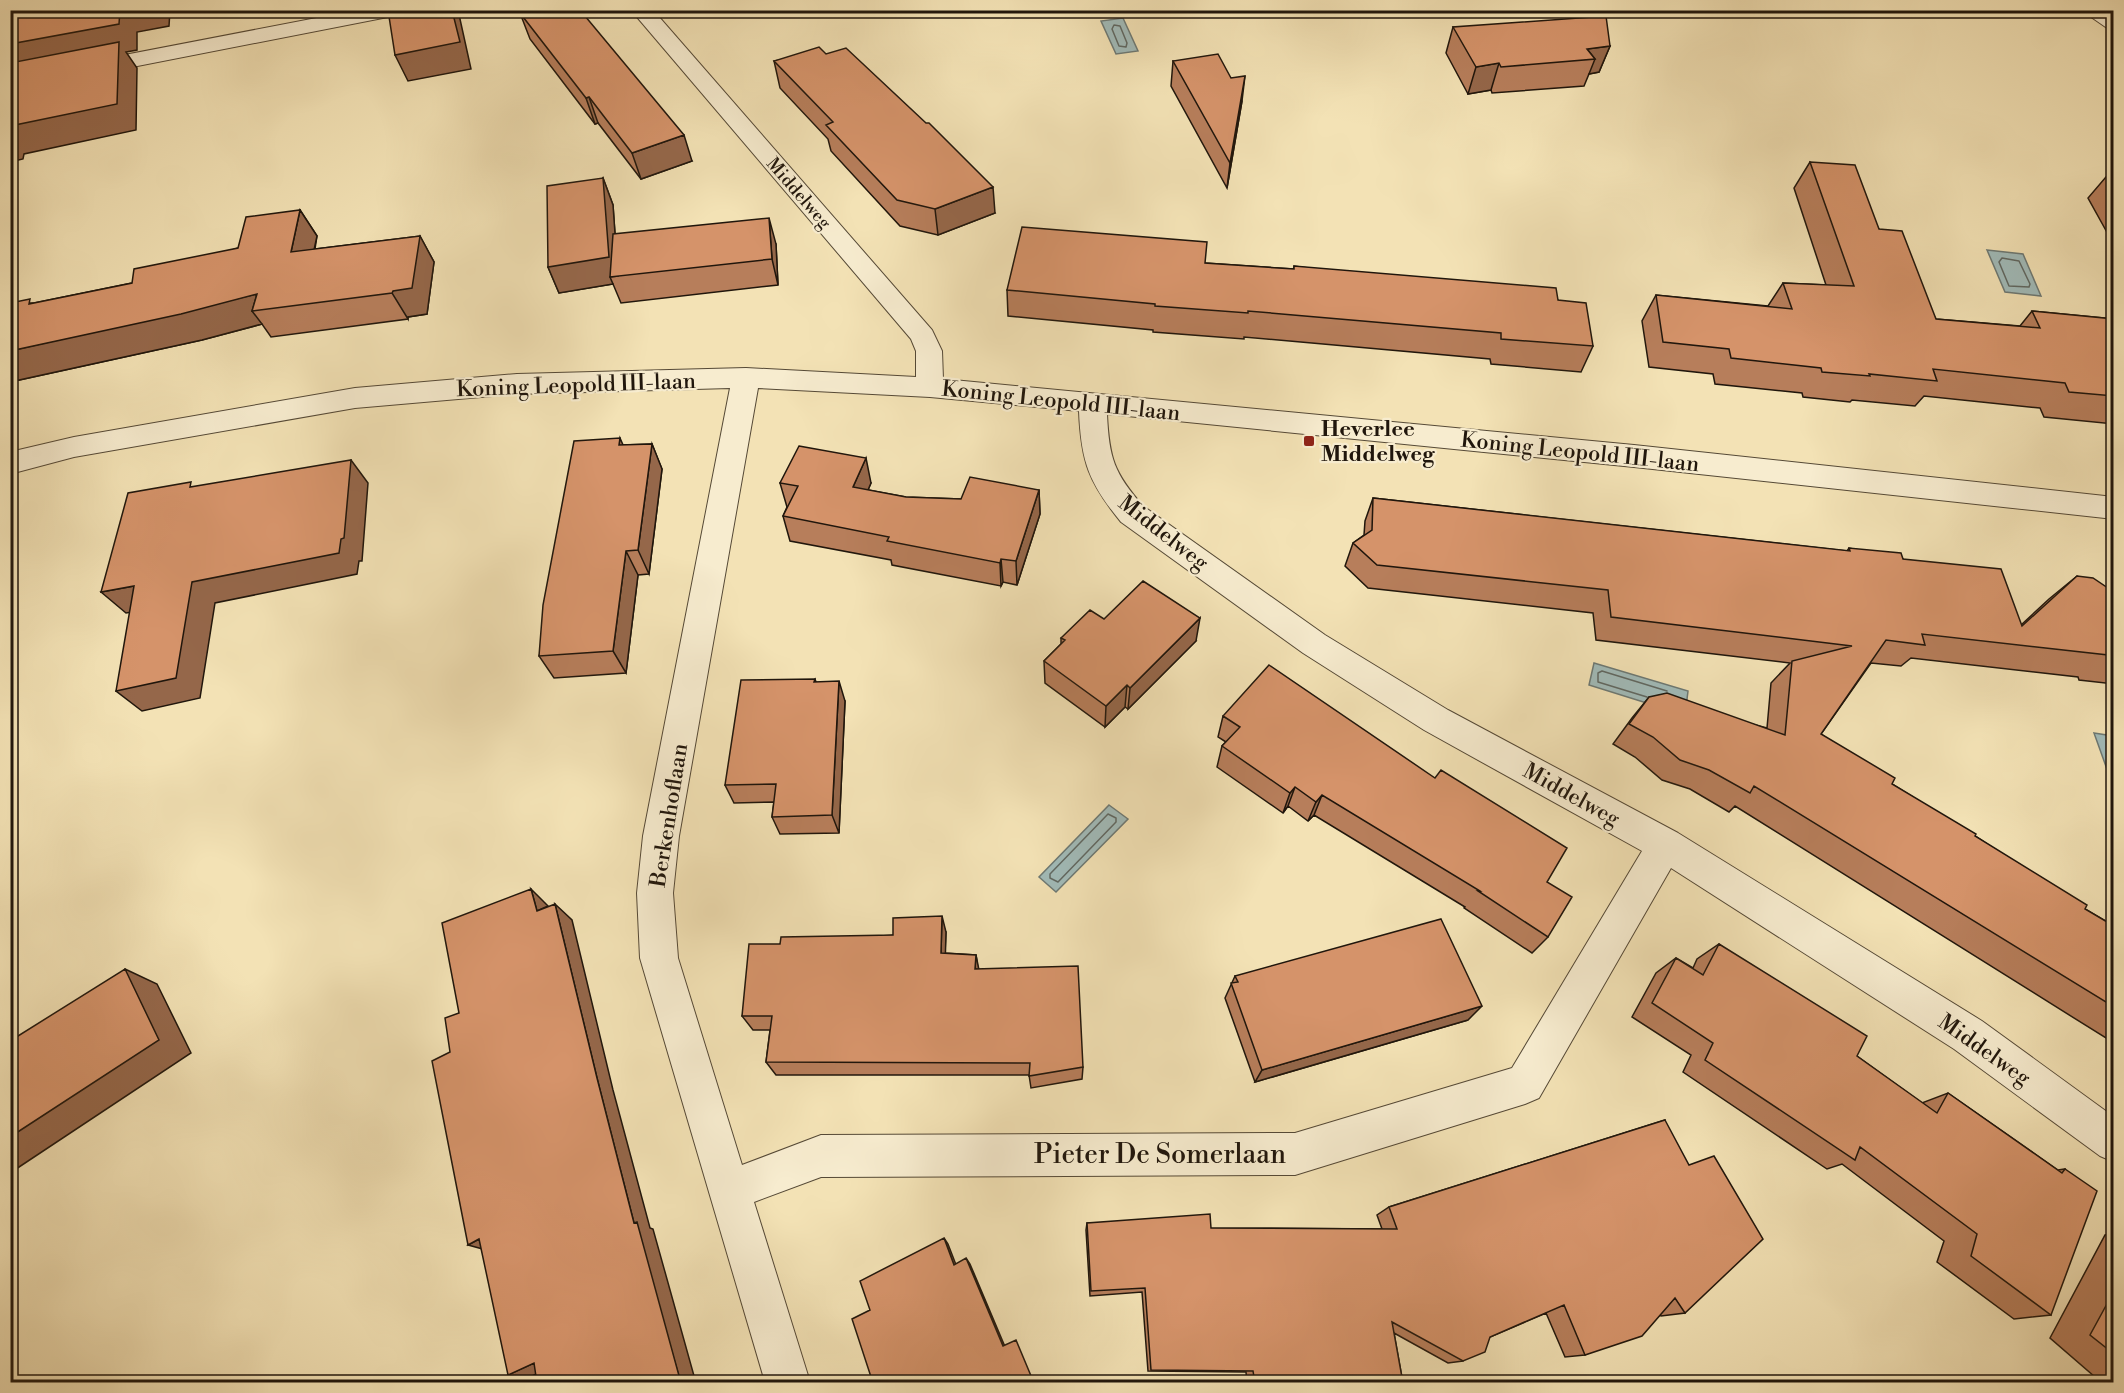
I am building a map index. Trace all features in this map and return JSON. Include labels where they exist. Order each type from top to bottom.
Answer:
[{"type":"street","points":[[10,84],[393,10]]},
{"type":"street","name":"Middelweg","points":[[641,10],[923,336],[929,351],[930,387]]},
{"type":"street","points":[[2091,10],[2114,24]]},
{"type":"street","name":"Koning Leopold III-laan","points":[[10,463],[74,447],[355,398],[517,384],[746,378],[930,387],[1634,456],[2114,508]]},
{"type":"street","name":"Berkenhoflaan","points":[[746,378],[661,836],[655,893],[659,958],[787,1383]]},
{"type":"street","name":"Middelweg","points":[[1092,403],[1095,458],[1109,488],[1132,514],[1314,644],[1406,701],[1665,845],[1968,1035],[2114,1142]]},
{"type":"street","name":"Pieter De Somerlaan","points":[[730,1190],[821,1156],[1295,1154],[1525,1084],[1665,845]]},
{"type":"water","points":[[1123,18],[1138,51],[1116,54],[1101,21]]},
{"type":"water","points":[[1987,250],[2023,254],[2041,296],[2005,292]]},
{"type":"water","points":[[1594,663],[1688,691],[1685,715],[1589,685]]},
{"type":"water","points":[[2094,733],[2113,736],[2113,786]]},
{"type":"water","points":[[1109,805],[1128,819],[1056,892],[1039,877]]},
{"type":"building","points":[[10,10],[120,10],[119,24],[10,44]]},
{"type":"building","points":[[388,10],[452,10],[460,42],[395,55]]},
{"type":"building","points":[[527,10],[580,10],[684,135],[632,153],[520,13]]},
{"type":"building","points":[[1606,16],[1610,46],[1587,49],[1595,59],[1501,67],[1499,63],[1476,67],[1453,27]]},
{"type":"building","points":[[119,42],[117,104],[10,126],[10,63]]},
{"type":"building","points":[[819,47],[826,54],[846,48],[926,123],[929,123],[993,187],[935,209],[897,200],[826,125],[833,122],[774,61]]},
{"type":"building","points":[[1218,54],[1231,78],[1245,76],[1230,163],[1173,61]]},
{"type":"building","points":[[1810,162],[1855,165],[1879,229],[1902,231],[1936,319],[2040,328],[2032,311],[2114,319],[2114,396],[2069,392],[2065,383],[1933,369],[1937,381],[1822,372],[1821,368],[1731,358],[1729,349],[1663,342],[1656,295],[1792,309],[1783,283],[1854,286]]},
{"type":"building","points":[[603,178],[609,257],[548,267],[547,186]]},
{"type":"building","points":[[300,210],[291,252],[420,236],[412,288],[392,293],[252,311],[257,294],[181,314],[10,351],[10,303],[30,299],[29,304],[132,283],[134,269],[238,248],[246,217]]},
{"type":"building","points":[[769,218],[772,259],[610,277],[613,234]]},
{"type":"building","points":[[1022,227],[1207,242],[1205,263],[1294,269],[1294,266],[1556,288],[1558,300],[1586,303],[1593,346],[1501,339],[1501,333],[1248,311],[1248,313],[1155,306],[1155,304],[1007,290]]},
{"type":"building","points":[[620,438],[619,445],[652,444],[638,550],[626,551],[613,651],[539,656],[543,605],[574,441]]},
{"type":"building","points":[[799,446],[866,458],[853,487],[906,497],[961,499],[970,477],[1039,490],[1016,561],[1001,559],[1000,563],[887,541],[889,537],[783,516],[798,486],[780,483]]},
{"type":"building","points":[[351,460],[344,538],[341,539],[339,553],[192,582],[176,678],[116,691],[134,586],[101,592],[128,493],[191,482],[190,487]]},
{"type":"building","points":[[1373,498],[1850,551],[1849,548],[1901,553],[1903,559],[2001,569],[2022,626],[2077,576],[2093,578],[2108,588],[2114,588],[2114,659],[2109,658],[2108,655],[1922,634],[1925,645],[1886,640],[1821,734],[1895,778],[1892,784],[1976,834],[1975,836],[2087,905],[2085,909],[2114,926],[2114,1007],[1754,786],[1750,793],[1709,770],[1680,760],[1653,737],[1629,724],[1649,697],[1667,693],[1785,735],[1792,661],[1852,646],[1611,617],[1608,590],[1377,565],[1353,543],[1372,530]]},
{"type":"building","points":[[1143,581],[1200,618],[1130,688],[1127,685],[1106,706],[1044,661],[1065,640],[1061,638],[1090,610],[1104,619]]},
{"type":"building","points":[[1269,665],[1435,778],[1441,770],[1567,848],[1547,882],[1572,897],[1548,937],[1478,891],[1480,891],[1322,795],[1316,802],[1295,787],[1290,793],[1222,746],[1240,727],[1223,716]]},
{"type":"building","points":[[815,679],[814,682],[839,681],[832,815],[772,817],[776,784],[725,785],[741,680]]},
{"type":"building","points":[[531,889],[537,911],[555,904],[634,1223],[637,1222],[681,1383],[537,1383],[534,1363],[508,1375],[479,1239],[468,1245],[432,1061],[450,1052],[445,1018],[459,1013],[442,923]]},
{"type":"building","points":[[942,916],[941,953],[976,955],[975,969],[1078,966],[1083,1067],[1029,1076],[1030,1063],[766,1062],[772,1016],[742,1016],[749,944],[780,944],[781,937],[893,935],[893,918]]},
{"type":"building","points":[[1441,919],[1482,1006],[1262,1070],[1231,983],[1238,982],[1235,976]]},
{"type":"building","points":[[1719,944],[1867,1036],[1857,1056],[1937,1113],[1948,1093],[2062,1173],[2065,1169],[2097,1191],[2051,1315],[1971,1256],[1977,1234],[1860,1147],[1855,1160],[1705,1060],[1713,1043],[1652,1003],[1676,958],[1703,975]]},
{"type":"building","points":[[125,969],[159,1040],[10,1137],[10,1041]]},
{"type":"building","points":[[1665,1120],[1689,1165],[1714,1156],[1763,1239],[1685,1313],[1675,1298],[1642,1336],[1585,1355],[1564,1305],[1490,1337],[1485,1352],[1463,1361],[1392,1322],[1403,1383],[1255,1383],[1253,1371],[1151,1370],[1145,1288],[1091,1291],[1087,1223],[1210,1214],[1211,1228],[1397,1229],[1389,1207]]},
{"type":"building","points":[[944,1238],[954,1265],[966,1258],[1003,1346],[1016,1340],[1034,1383],[873,1383],[852,1319],[870,1310],[860,1281]]},
{"type":"building","points":[[2114,1291],[2114,1354],[2090,1335]]},
{"type":"place","name":"Heverlee Middelweg","points":[[1309,441]]}]
